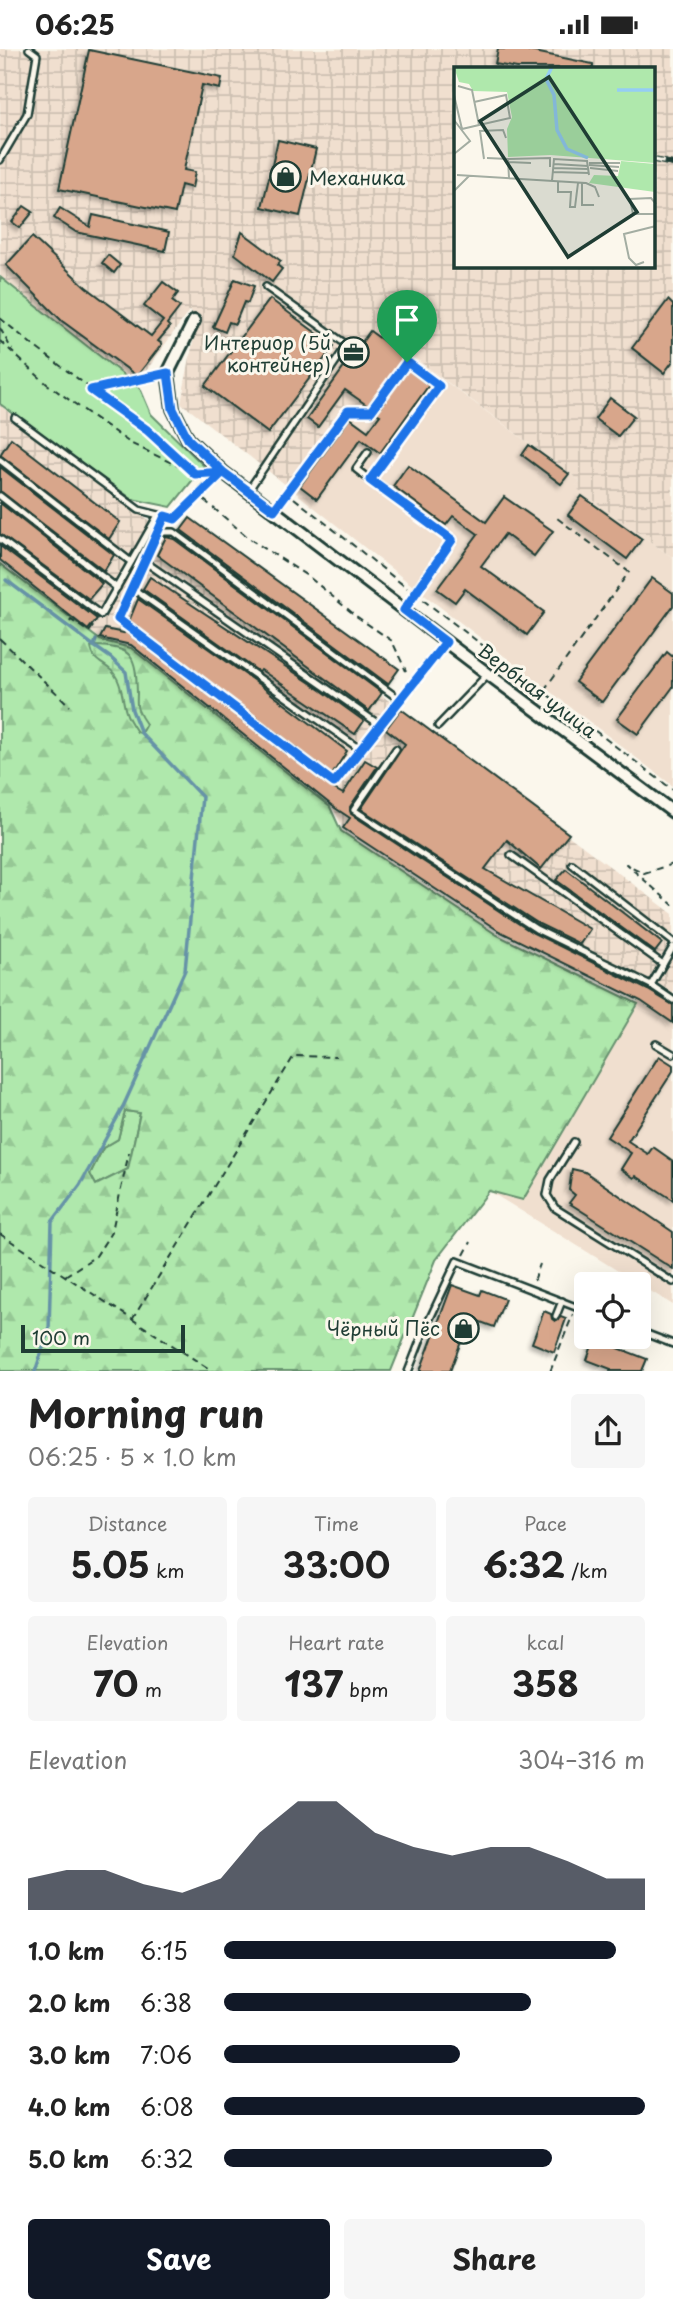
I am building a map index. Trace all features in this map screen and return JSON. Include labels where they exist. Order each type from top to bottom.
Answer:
[{"type":"street","points":[[168,373],[194,321]]},
{"type":"street","name":"Вербная улица","points":[[168,373],[173,409],[188,439],[223,472],[673,812]]},
{"type":"lane","points":[[0,160],[27,114],[37,55],[29,49]]},
{"type":"lane","points":[[248,491],[347,345],[266,287]]},
{"type":"lane","points":[[274,510],[348,411],[371,411],[407,362],[447,392]]},
{"type":"lane","points":[[370,480],[439,386]]},
{"type":"lane","points":[[15,418],[139,510],[161,516],[175,519],[223,472]]},
{"type":"lane","points":[[368,452],[356,469],[452,540],[404,610]]},
{"type":"lane","points":[[0,460],[131,562]]},
{"type":"lane","points":[[0,496],[117,588]]},
{"type":"lane","points":[[161,516],[158,532],[118,619],[334,783],[446,642]]},
{"type":"lane","points":[[0,539],[101,615],[161,516]]},
{"type":"lane","points":[[158,532],[174,532],[400,699]]},
{"type":"lane","points":[[144,561],[380,725]]},
{"type":"lane","points":[[132,588],[361,750]]},
{"type":"lane","points":[[438,726],[488,674]]},
{"type":"lane","points":[[396,749],[354,810],[536,929],[651,985],[673,1000]]},
{"type":"lane","points":[[511,855],[663,964]]},
{"type":"lane","points":[[572,864],[673,944],[671,957],[663,964],[651,985]]},
{"type":"lane","points":[[656,1044],[673,1054]]},
{"type":"lane","points":[[574,1142],[550,1180],[547,1195],[555,1208],[673,1282]]},
{"type":"lane","points":[[408,1371],[457,1261],[574,1305]]},
{"type":"lane","points":[[556,1315],[562,1301]]},
{"type":"lane","points":[[651,1336],[673,1344]]},
{"type":"path","points":[[0,318],[91,390],[147,430],[195,474]]},
{"type":"path","points":[[0,328],[13,351]]},
{"type":"path","points":[[0,341],[47,384],[130,443],[195,474],[223,472]]},
{"type":"path","points":[[91,390],[168,373]]},
{"type":"path","points":[[288,492],[415,594],[673,790]]},
{"type":"path","points":[[198,495],[250,539],[309,577],[356,616],[392,641],[406,671]]},
{"type":"path","points":[[543,690],[629,572],[557,518]]},
{"type":"path","points":[[70,622],[71,620],[89,632],[101,615]]},
{"type":"path","points":[[0,639],[70,706]]},
{"type":"path","points":[[673,865],[644,873],[626,865],[673,905]]},
{"type":"path","points":[[132,1320],[294,1056],[336,1057]]},
{"type":"path","points":[[64,1276],[96,1255],[112,1231],[129,1152]]},
{"type":"path","points":[[0,1234],[215,1371]]},
{"type":"path","points":[[461,1262],[471,1242]]},
{"type":"path","points":[[531,1289],[540,1264]]},
{"type":"path","points":[[550,1371],[574,1311]]},
{"type":"shaded area","points":[[0,49],[673,49],[673,558],[575,487],[580,481],[392,341],[286,485],[181,403],[198,317],[189,311],[136,385],[0,277]]},
{"type":"shaded area","points":[[391,341],[580,481],[576,487],[673,558],[673,786],[286,485]]},
{"type":"shaded area","points":[[0,405],[168,535],[673,914],[673,1023],[641,1001],[499,931],[343,828],[331,804],[131,645],[100,638],[0,560]]},
{"type":"shaded area","points":[[641,1001],[673,1023],[673,1305],[651,1291],[651,1272],[620,1272],[489,1191],[606,1008]]},
{"type":"green space","points":[[0,277],[140,388],[151,414],[204,466],[171,507],[132,499],[0,404]]},
{"type":"green space","points":[[0,564],[100,640],[131,648],[330,807],[341,831],[497,935],[638,1004],[523,1200],[489,1191],[436,1260],[391,1371],[0,1371]],"holes":[[[125,1111],[140,1113],[128,1169],[96,1185],[90,1174],[103,1148],[118,1139]]]},
{"type":"green space","points":[[91,647],[117,648],[130,656],[135,670],[137,708],[146,724],[141,733],[137,732],[128,717],[118,679],[94,657]]},
{"type":"green space","points":[[125,1111],[140,1113],[128,1169],[96,1185],[90,1174],[103,1148],[118,1139]]},
{"type":"building","points":[[498,49],[520,49],[593,64],[593,67],[512,67],[495,64]]},
{"type":"building","points":[[89,50],[222,78],[220,89],[202,85],[184,170],[195,172],[192,188],[181,185],[175,213],[59,189]]},
{"type":"building","points":[[278,140],[316,149],[300,216],[262,207]]},
{"type":"building","points":[[24,206],[33,212],[20,228],[12,222]]},
{"type":"building","points":[[60,208],[90,227],[93,215],[169,232],[165,251],[76,232],[54,218]]},
{"type":"building","points":[[242,232],[281,261],[277,265],[282,269],[272,282],[235,254]]},
{"type":"building","points":[[32,237],[86,287],[151,336],[163,321],[144,306],[163,282],[178,293],[172,301],[180,307],[167,324],[170,327],[158,341],[162,344],[137,376],[62,321],[6,265]]},
{"type":"building","points":[[108,255],[120,265],[114,273],[102,263]]},
{"type":"building","points":[[235,279],[254,286],[248,303],[244,302],[235,324],[229,322],[225,332],[213,327]]},
{"type":"building","points":[[270,299],[334,346],[268,433],[205,386]]},
{"type":"building","points":[[668,300],[673,305],[673,361],[664,373],[632,348]]},
{"type":"building","points":[[370,331],[389,345],[391,341],[409,353],[368,406],[345,390],[318,427],[307,419]]},
{"type":"building","points":[[408,369],[429,385],[380,453],[361,439],[317,499],[300,486],[350,418],[368,431],[380,415],[376,413]]},
{"type":"building","points":[[610,398],[634,416],[618,436],[595,419]]},
{"type":"building","points":[[11,438],[120,522],[109,539],[0,455]]},
{"type":"building","points":[[529,445],[569,474],[561,484],[522,455]]},
{"type":"building","points":[[408,465],[486,522],[504,497],[553,531],[534,556],[505,534],[481,566],[544,612],[527,635],[465,589],[455,602],[437,589],[478,534],[453,516],[446,525],[393,486]]},
{"type":"building","points":[[0,467],[114,555],[104,571],[0,491]]},
{"type":"building","points":[[582,496],[642,539],[627,559],[568,515]]},
{"type":"building","points":[[0,503],[102,584],[89,599],[0,534]]},
{"type":"building","points":[[190,518],[399,669],[388,684],[181,530]]},
{"type":"building","points":[[166,537],[174,539],[382,693],[369,711],[157,555]]},
{"type":"building","points":[[0,546],[97,619],[88,630],[0,560]]},
{"type":"building","points":[[150,577],[364,721],[355,734],[261,670],[259,672],[143,589]]},
{"type":"building","points":[[652,578],[673,593],[673,606],[602,702],[575,682]]},
{"type":"building","points":[[138,599],[253,680],[347,751],[332,775],[129,621]]},
{"type":"building","points":[[105,629],[125,631],[343,794],[365,760],[377,767],[350,807],[351,814],[533,933],[673,1005],[673,1023],[641,1001],[499,931],[343,828],[350,818],[131,645],[100,638]]},
{"type":"building","points":[[667,652],[673,657],[673,687],[638,734],[617,719]]},
{"type":"building","points":[[401,709],[569,834],[541,869],[507,840],[485,869],[590,929],[580,944],[539,924],[361,809],[405,744],[386,729]]},
{"type":"building","points":[[566,869],[662,943],[655,952],[556,880]]},
{"type":"building","points":[[659,1056],[673,1065],[673,1071],[628,1141],[648,1154],[653,1147],[673,1161],[673,1200],[621,1169],[631,1153],[607,1137]]},
{"type":"building","points":[[572,1169],[585,1172],[673,1232],[673,1269],[569,1203],[575,1195],[569,1190]]},
{"type":"building","points":[[452,1285],[480,1295],[482,1290],[505,1299],[494,1327],[470,1318],[450,1371],[420,1371]]},
{"type":"building","points":[[544,1311],[551,1314],[555,1321],[561,1317],[566,1319],[554,1352],[532,1343]]},
{"type":"building","points":[[591,1349],[621,1349],[647,1359],[642,1371],[610,1371],[611,1369],[587,1360]]},
{"type":"waterway","points":[[6,580],[94,646]]},
{"type":"waterway","points":[[35,1371],[49,1330],[52,1222],[80,1185],[122,1109],[185,970],[202,797],[141,733],[132,710],[126,672],[94,646],[96,640]]},
{"type":"railway","points":[[656,160],[673,164]]},
{"type":"place","name":"Механика","points":[[286,177]]},
{"type":"place","name":"Интериор (5й контейнер)","points":[[354,353]]},
{"type":"place","name":"Чёрный Пёс","points":[[463,1328]]},
{"type":"route","points":[[407,362],[371,411],[348,411],[274,510],[223,472],[195,474],[147,430],[91,390],[168,373],[173,409],[188,439],[223,472],[175,519],[165,516],[118,619],[334,783],[446,642],[404,610],[452,540],[370,480],[439,386],[407,362]]}]
